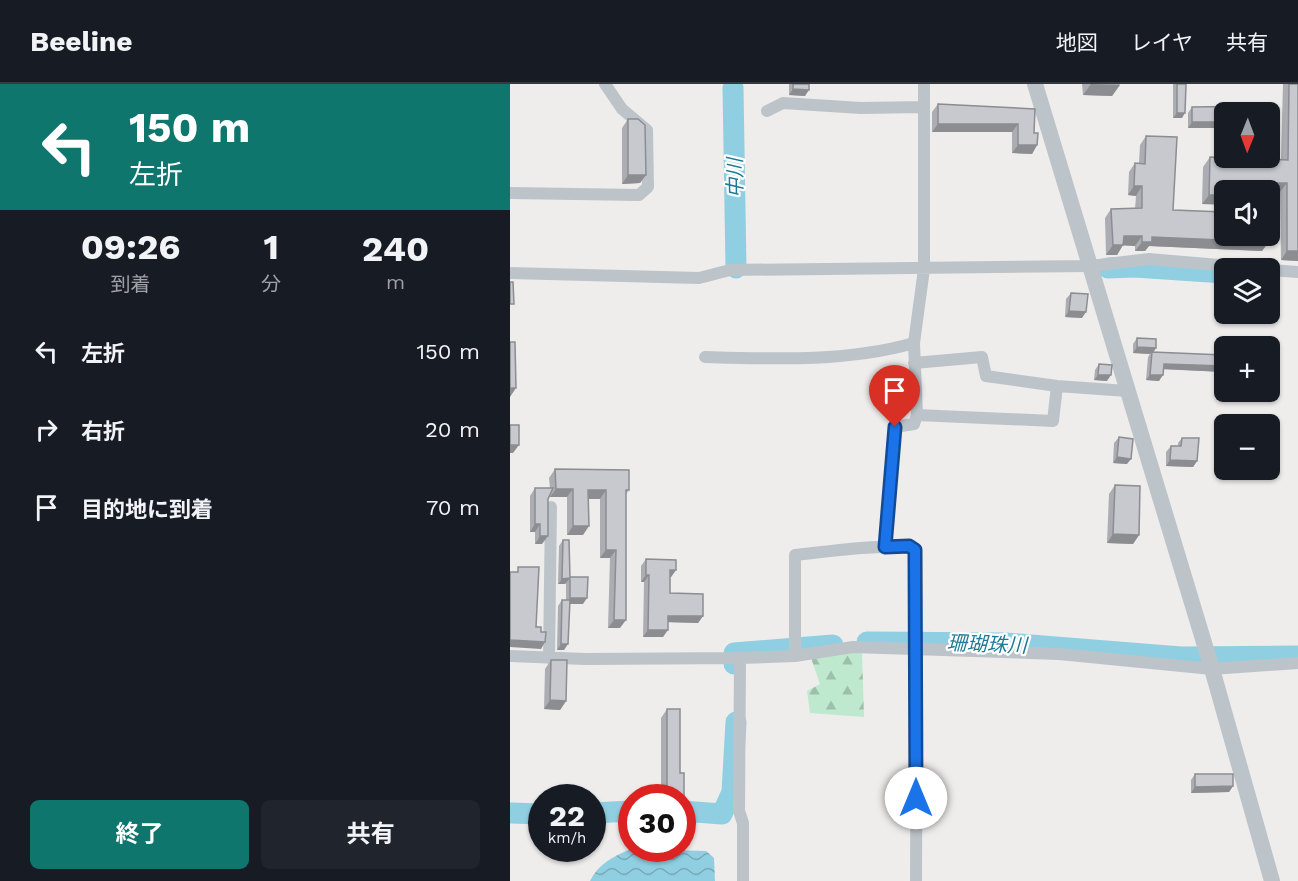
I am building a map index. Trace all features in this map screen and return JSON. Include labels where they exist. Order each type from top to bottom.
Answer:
[{"type":"street","points":[[510,193],[639,195],[648,187],[647,130],[622,109],[605,84]]},
{"type":"street","points":[[885,547],[895,427],[914,424],[917,415],[914,343],[924,269],[924,84]]},
{"type":"street","points":[[1035,84],[1212,669],[1272,881]]},
{"type":"street","points":[[766,111],[783,103],[861,108],[923,107]]},
{"type":"street","points":[[510,273],[699,278],[730,270],[1090,266],[1149,259],[1214,265]]},
{"type":"street","points":[[1280,271],[1298,272]]},
{"type":"street","points":[[705,357],[816,356],[886,351],[914,343]]},
{"type":"street","points":[[914,363],[982,357],[986,376],[1057,386],[1127,391]]},
{"type":"street","points":[[917,415],[1053,421],[1057,386]]},
{"type":"street","points":[[549,658],[551,507]]},
{"type":"street","points":[[795,656],[795,555],[885,547],[909,546],[915,550],[916,881]]},
{"type":"street","points":[[510,656],[740,658],[795,656],[853,647],[1059,654],[1212,669],[1298,663]]},
{"type":"street","points":[[740,658],[739,811],[743,823],[743,881]]},
{"type":"green space","points":[[847,652],[862,653],[864,717],[810,713],[807,691],[820,684],[811,658]]},
{"type":"water","points":[[696,851],[706,851],[714,858],[715,881],[590,881],[607,861],[618,856],[618,862],[696,862]]},
{"type":"building","points":[[793,84],[809,84],[809,90],[793,89]]},
{"type":"building","points":[[1177,84],[1186,84],[1185,113],[1177,113]]},
{"type":"building","points":[[1289,84],[1298,84],[1298,251],[1287,251],[1287,183],[1280,183],[1280,180],[1214,180],[1214,195],[1209,195],[1210,157],[1214,157],[1214,168],[1280,168],[1280,160],[1288,160]]},
{"type":"building","points":[[938,104],[1035,109],[1034,133],[1038,133],[1037,145],[1018,145],[1018,124],[938,124]]},
{"type":"building","points":[[1192,107],[1214,107],[1214,122],[1192,122]]},
{"type":"building","points":[[628,119],[638,119],[645,125],[646,175],[628,175]]},
{"type":"building","points":[[1146,136],[1177,137],[1173,210],[1214,212],[1214,240],[1152,237],[1152,242],[1142,242],[1142,236],[1124,236],[1123,245],[1113,245],[1111,209],[1142,208],[1142,186],[1134,186],[1135,163],[1145,164]]},
{"type":"building","points":[[510,282],[513,282],[514,304],[510,304]]},
{"type":"building","points":[[1071,293],[1088,294],[1086,312],[1069,311]]},
{"type":"building","points":[[1137,338],[1156,339],[1156,348],[1137,347]]},
{"type":"building","points":[[510,342],[515,342],[516,388],[510,388]]},
{"type":"building","points":[[1152,352],[1214,355],[1214,366],[1164,364],[1163,375],[1150,375]]},
{"type":"building","points":[[1099,364],[1112,365],[1111,375],[1098,375]]},
{"type":"building","points":[[510,425],[519,425],[519,445],[510,445]]},
{"type":"building","points":[[1119,437],[1133,439],[1131,459],[1117,457]]},
{"type":"building","points":[[1182,438],[1199,438],[1197,461],[1170,460],[1171,446],[1181,446]]},
{"type":"building","points":[[555,469],[629,470],[629,490],[626,490],[626,620],[614,620],[616,550],[606,550],[606,490],[588,490],[589,526],[573,526],[573,489],[556,489]]},
{"type":"building","points":[[1115,485],[1140,486],[1139,535],[1113,534]]},
{"type":"building","points":[[535,488],[553,488],[548,499],[548,536],[540,536],[540,524],[535,524]]},
{"type":"building","points":[[563,540],[569,540],[570,578],[562,579]]},
{"type":"building","points":[[646,559],[676,560],[676,570],[670,570],[670,593],[703,594],[703,616],[668,616],[668,630],[648,630],[649,575],[646,575]]},
{"type":"building","points":[[518,567],[539,567],[536,627],[541,627],[541,632],[546,632],[545,642],[510,640],[510,572],[518,572]]},
{"type":"building","points":[[570,577],[588,577],[587,598],[570,598]]},
{"type":"building","points":[[562,600],[570,600],[568,644],[561,644]]},
{"type":"building","points":[[551,660],[567,660],[566,701],[550,700]]},
{"type":"building","points":[[667,709],[680,709],[680,773],[684,773],[684,784],[667,784]]},
{"type":"building","points":[[1195,774],[1233,774],[1233,786],[1195,787]]},
{"type":"waterway","name":"中川","points":[[733,88],[736,268]]},
{"type":"waterway","name":"中川","points":[[1108,268],[1135,267],[1214,272]]},
{"type":"waterway","name":"珊瑚珠川","points":[[867,642],[1006,643],[1181,657],[1298,656]]},
{"type":"waterway","name":"珊瑚珠川","points":[[734,664],[734,653],[833,645]]},
{"type":"waterway","name":"珊瑚珠川","points":[[696,812],[722,814],[732,792],[736,722]]},
{"type":"waterway","name":"珊瑚珠川","points":[[606,812],[618,812]]},
{"type":"waterway","name":"珊瑚珠川","points":[[510,813],[528,814]]},
{"type":"route","points":[[895,427],[885,547],[909,546],[915,550],[916,798]]}]
